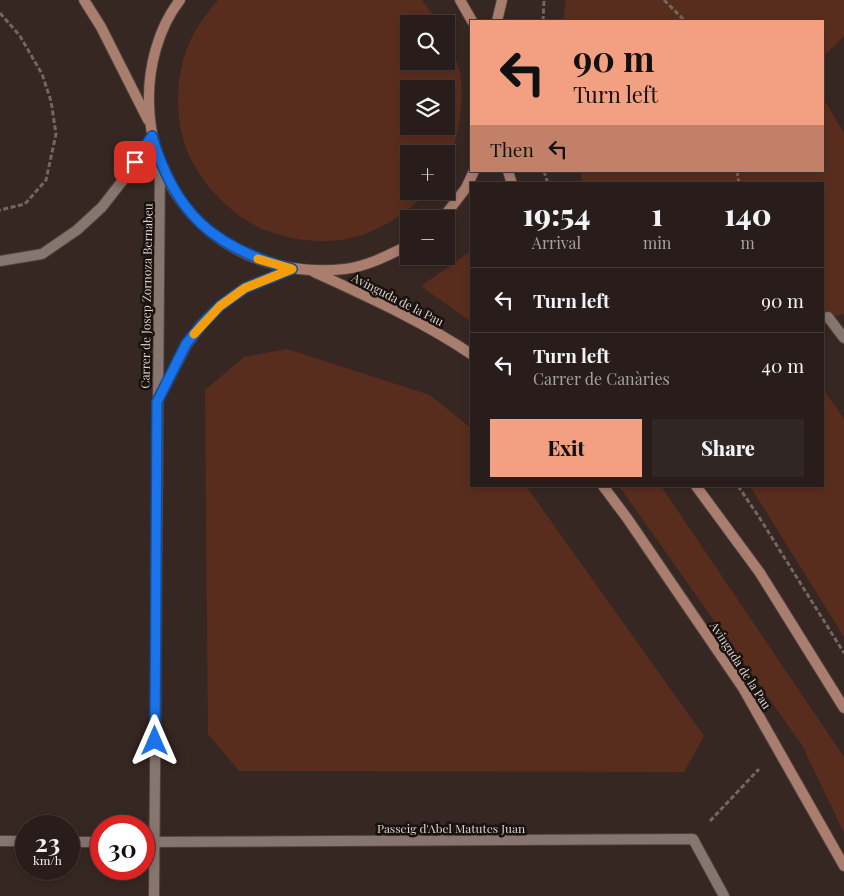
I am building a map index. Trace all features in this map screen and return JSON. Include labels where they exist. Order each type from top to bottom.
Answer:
[{"type":"main road","points":[[84,0],[101,28],[150,122]]},
{"type":"main road","points":[[180,0],[173,9],[157,44],[149,83],[150,122],[160,162],[172,188],[190,212],[212,233],[236,249],[263,261],[292,269],[311,271],[347,269],[383,259],[400,250]]},
{"type":"main road","points":[[460,0],[471,20]]},
{"type":"main road","points":[[497,20],[502,0]]},
{"type":"main road","points":[[449,210],[466,188],[474,172]]},
{"type":"main road","name":"Avinguda de la Pau","points":[[311,271],[385,304],[433,329],[470,353]]},
{"type":"main road","name":"Avinguda de la Pau","points":[[604,487],[743,688],[844,866]]},
{"type":"main road","points":[[697,487],[760,573],[844,708]]},
{"type":"street","points":[[0,261],[42,254],[77,230],[102,207],[127,175],[152,136]]},
{"type":"street","name":"Carrer de Josep Zornoza Bernabeu","points":[[149,815],[160,162]]},
{"type":"street","name":"Carrer de Josep Zornoza Bernabeu","points":[[157,402],[186,344],[220,306],[245,288],[292,269]]},
{"type":"street","points":[[828,317],[844,338]]},
{"type":"street","points":[[693,839],[724,896]]},
{"type":"street","name":"Passeig d'Abel Matutes Juan","points":[[155,842],[693,839]]},
{"type":"street","points":[[0,841],[15,842]]},
{"type":"street","name":"Carrer de Josep Zornoza Bernabeu","points":[[153,880],[154,896]]},
{"type":"path","points":[[543,20],[544,0]]},
{"type":"path","points":[[664,0],[684,20]]},
{"type":"path","points":[[0,13],[20,36],[42,74],[52,101],[56,134],[46,180],[25,204],[0,210]]},
{"type":"path","points":[[739,487],[844,652]]},
{"type":"path","points":[[693,839],[778,748]]},
{"type":"shaded area","points":[[218,0],[422,0],[433,15],[400,15],[400,70],[455,70],[455,58],[461,78],[461,103],[454,145],[400,145],[400,200],[419,200],[407,210],[400,210],[400,215],[376,229],[357,237],[334,241],[311,241],[264,230],[245,219],[223,202],[204,181],[190,157],[181,132],[179,118],[178,90],[183,63],[192,37]]},
{"type":"shaded area","points":[[566,0],[844,0],[844,36],[824,56],[824,20],[563,20]]},
{"type":"shaded area","points":[[824,100],[844,133],[844,314],[824,318],[824,182],[583,182],[580,172],[824,172]]},
{"type":"shaded area","points":[[470,252],[470,321],[421,286],[451,265],[455,265],[455,262]]},
{"type":"shaded area","points":[[287,349],[430,395],[470,427],[470,487],[527,487],[704,736],[684,772],[239,771],[208,734],[205,390],[244,357]]},
{"type":"shaded area","points":[[824,390],[844,419],[844,637],[751,487],[824,487]]},
{"type":"shaded area","points":[[620,487],[662,487],[844,757],[844,833],[802,745]]},
{"type":"slow traffic","points":[[194,334],[220,306],[245,288],[292,269],[258,259]]},
{"type":"route","points":[[135,162],[152,136],[160,162],[172,188],[190,212],[212,233],[236,249],[263,261],[292,269],[245,288],[220,306],[186,344],[157,402],[155,741]]}]
